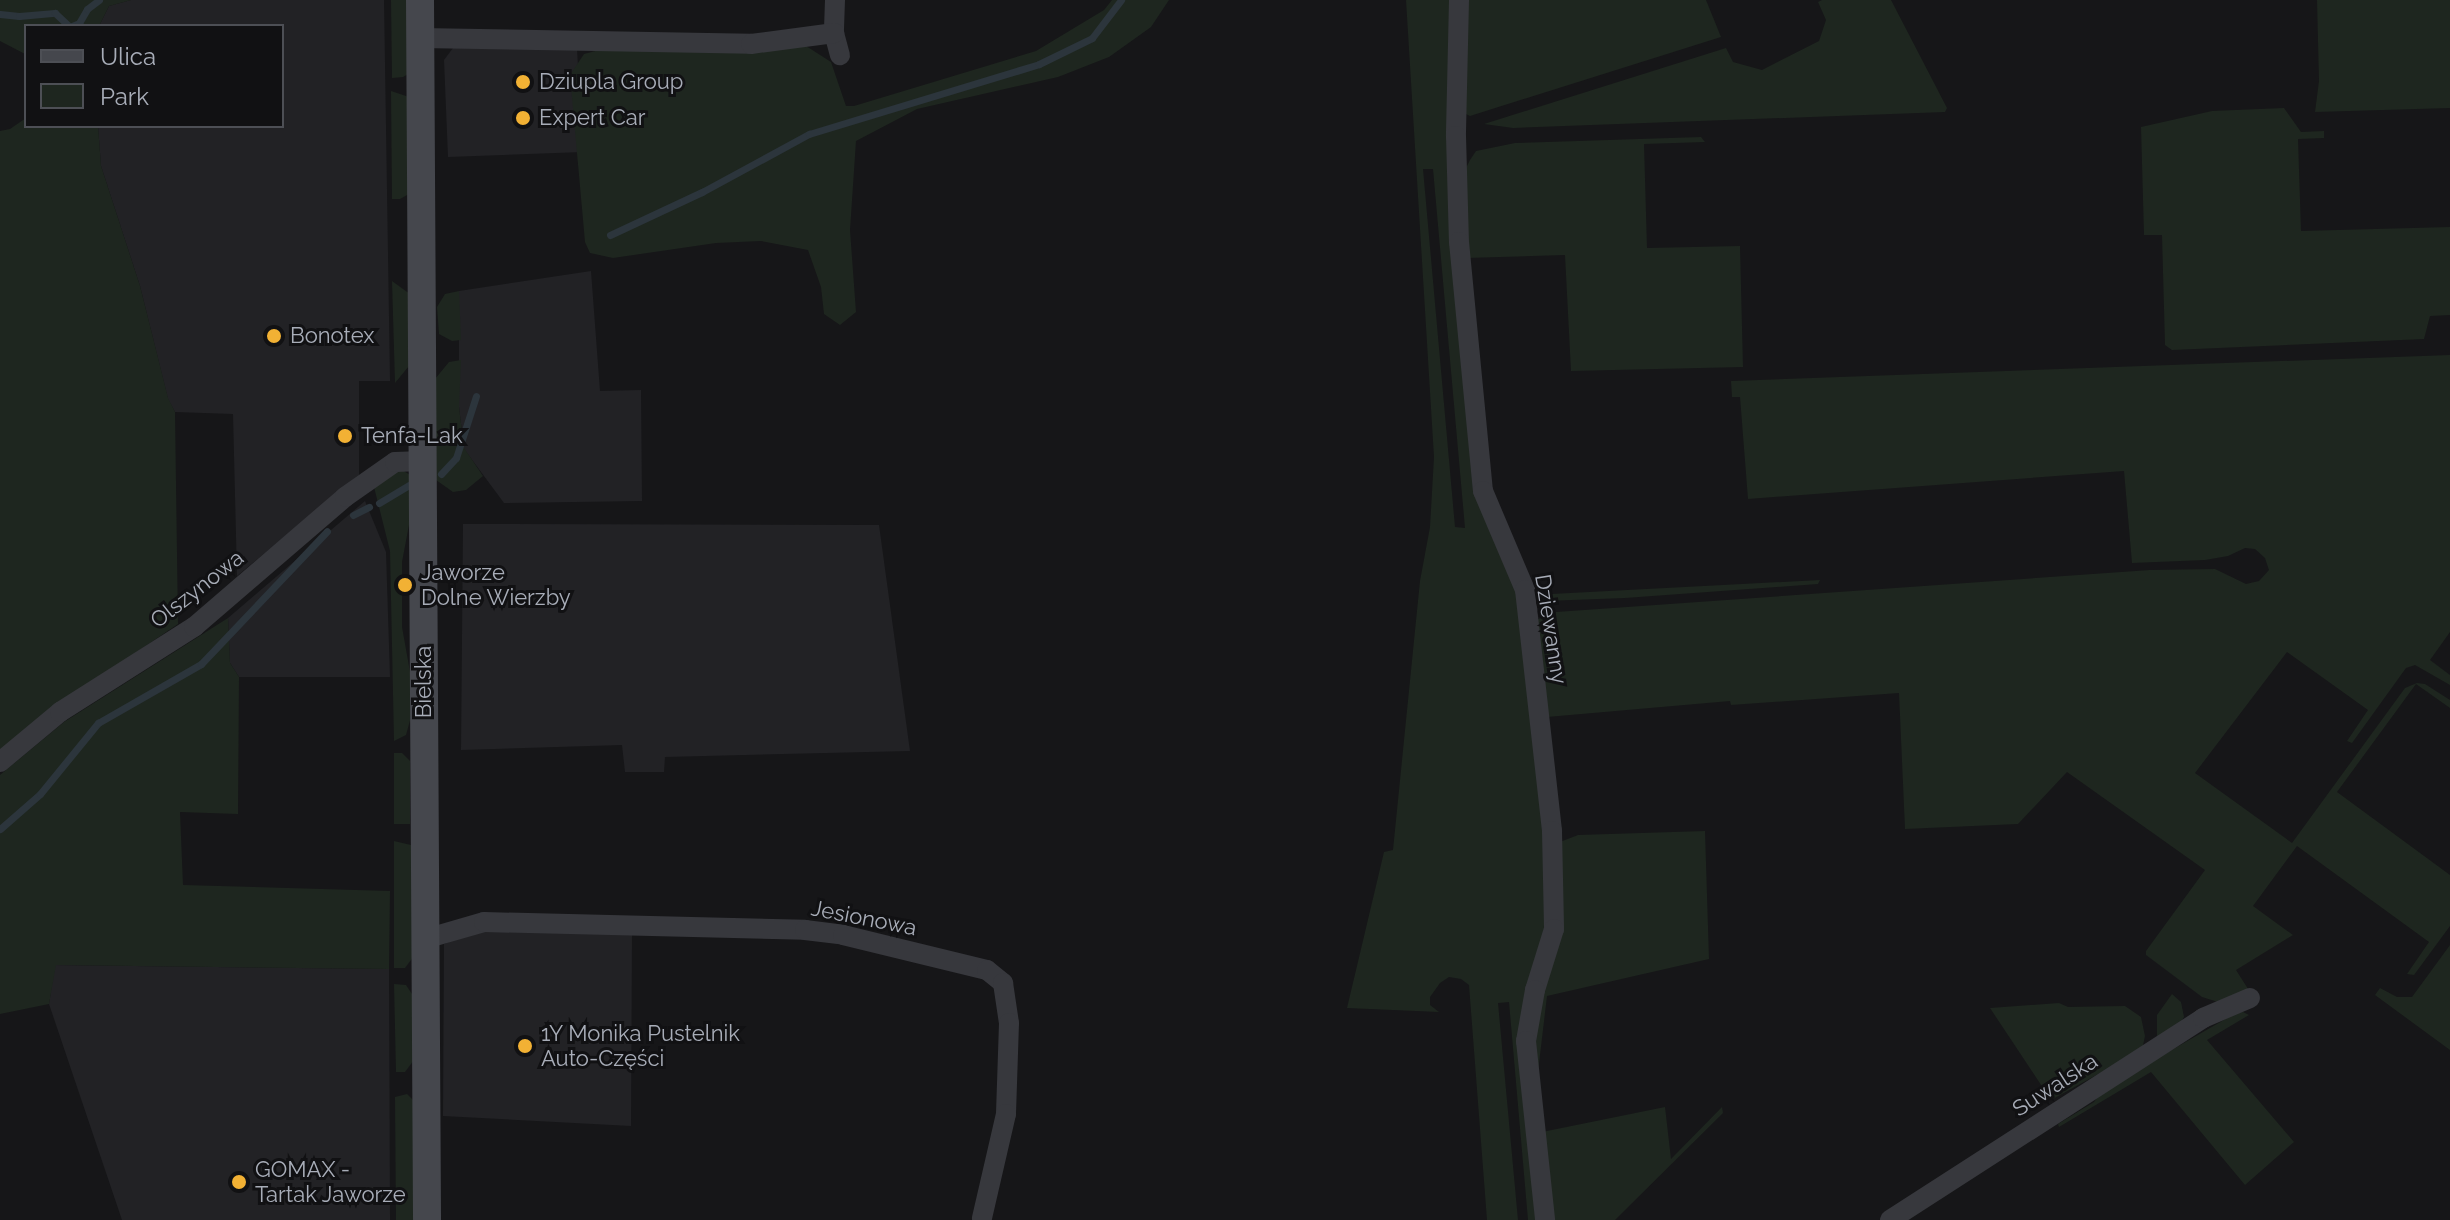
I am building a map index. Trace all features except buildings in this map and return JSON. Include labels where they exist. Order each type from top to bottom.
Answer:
[{"type":"main road","name":"Bielska","points":[[420,0],[427,1220]]},
{"type":"street","points":[[835,0],[834,33],[840,55]]},
{"type":"street","name":"Dziewanny","points":[[1459,0],[1456,136],[1459,242],[1483,491],[1515,559],[1525,590],[1552,831],[1554,929],[1535,990],[1526,1041],[1545,1220]]},
{"type":"street","points":[[420,38],[751,44],[834,33]]},
{"type":"street","name":"Olszynowa","points":[[0,762],[60,712],[194,627],[345,497],[395,462],[423,461]]},
{"type":"street","name":"Jesionowa","points":[[425,939],[484,922],[805,930],[843,935],[987,970],[1003,983],[1009,1023],[1006,1114],[982,1218]]},
{"type":"street","name":"Suwalska","points":[[1890,1220],[2203,1018],[2250,998]]},
{"type":"shaded area","points":[[131,0],[384,0],[390,381],[359,381],[359,475],[237,576],[233,414],[175,412],[168,399],[140,286],[101,166],[98,128],[284,128],[284,24],[100,24],[109,6]]},
{"type":"shaded area","points":[[453,48],[577,49],[583,152],[448,157],[444,60]]},
{"type":"shaded area","points":[[591,271],[600,391],[641,390],[642,501],[504,503],[464,449],[459,407],[459,291]]},
{"type":"shaded area","points":[[365,501],[386,552],[390,677],[239,677],[230,663],[228,618]]},
{"type":"shaded area","points":[[463,524],[879,525],[910,751],[665,757],[664,772],[625,772],[622,745],[461,750]]},
{"type":"shaded area","points":[[483,928],[632,931],[631,1126],[443,1116],[444,944]]},
{"type":"shaded area","points":[[55,965],[389,969],[390,1220],[122,1220],[49,1004]]},
{"type":"green space","points":[[0,0],[131,0],[109,6],[100,24],[24,24],[24,53],[0,41]]},
{"type":"green space","points":[[391,0],[409,0],[410,73],[392,78]]},
{"type":"green space","points":[[1112,0],[1169,0],[1151,27],[1109,57],[1058,77],[917,109],[856,141],[850,230],[856,312],[840,325],[824,314],[821,287],[808,250],[761,241],[716,243],[613,258],[590,253],[585,242],[570,75],[584,54],[599,50],[803,44],[831,62],[846,106],[854,106],[1036,51],[1104,10]]},
{"type":"green space","points":[[1406,0],[1452,0],[1468,400],[1521,611],[1545,833],[1549,909],[1526,1001],[1541,1220],[1528,1220],[1509,1002],[1498,1003],[1518,1220],[1487,1220],[1469,985],[1461,979],[1449,977],[1440,983],[1430,997],[1430,1005],[1439,1012],[1347,1008],[1384,852],[1393,850],[1420,581],[1430,527],[1434,457]],"holes":[[[1423,169],[1433,169],[1465,528],[1455,527]]]},
{"type":"green space","points":[[1465,0],[1706,0],[1721,37],[1470,116],[1464,113]]},
{"type":"green space","points":[[1891,0],[1947,108],[1945,112],[1513,128],[1484,124],[1726,48],[1733,62],[1762,70],[1819,41],[1826,20],[1818,2]]},
{"type":"green space","points":[[2317,0],[2450,0],[2450,108],[2315,112],[2319,81]]},
{"type":"green space","points":[[391,91],[409,97],[409,194],[400,199],[392,199]]},
{"type":"green space","points":[[2284,108],[2301,132],[2324,131],[2324,138],[2298,139],[2301,231],[2450,227],[2450,315],[2430,316],[2424,339],[2172,350],[2165,345],[2162,235],[2144,235],[2141,127],[2212,111]]},
{"type":"green space","points":[[24,119],[24,128],[98,128],[101,166],[140,286],[168,398],[175,412],[178,624],[54,708],[0,752],[0,131],[10,129]]},
{"type":"green space","points":[[1701,137],[1705,142],[1644,144],[1647,248],[1740,246],[1743,367],[1571,371],[1565,255],[1466,258],[1465,170],[1470,160],[1476,151],[1515,143]]},
{"type":"green space","points":[[392,281],[410,294],[409,366],[395,383]]},
{"type":"green space","points":[[459,291],[461,340],[452,341],[439,334],[437,307],[445,294]]},
{"type":"green space","points":[[2450,355],[2450,632],[2430,660],[2450,675],[2450,685],[2415,665],[2406,668],[2352,743],[2347,741],[2368,710],[2287,652],[2195,773],[2292,843],[2405,688],[2417,683],[2425,684],[2450,700],[2450,708],[2416,684],[2337,792],[2450,875],[2450,926],[2414,975],[2407,974],[2429,942],[2297,846],[2253,906],[2293,935],[2236,970],[2250,992],[2218,1002],[2202,997],[2146,955],[2146,951],[2205,870],[2067,772],[2018,824],[1905,829],[1899,693],[1731,705],[1730,701],[1547,717],[1536,620],[1556,612],[2150,570],[2215,569],[2246,584],[2259,581],[2269,570],[2265,558],[2255,549],[2245,548],[2228,556],[2205,560],[2132,563],[2124,471],[1748,499],[1740,397],[1732,397],[1731,381]]},
{"type":"green space","points":[[461,360],[459,407],[464,448],[483,476],[466,490],[453,492],[436,480],[435,379],[449,362]]},
{"type":"green space","points":[[401,469],[410,475],[409,525],[402,562],[402,627],[412,683],[412,713],[406,735],[394,741],[390,551],[374,487]]},
{"type":"green space","points":[[1820,580],[1818,584],[1625,598],[1545,601],[1532,595]]},
{"type":"green space","points":[[228,618],[230,663],[239,677],[238,814],[180,812],[183,885],[390,891],[389,969],[56,965],[49,1004],[0,1014],[0,775],[64,722]]},
{"type":"green space","points":[[394,753],[402,753],[410,761],[410,824],[394,824]]},
{"type":"green space","points":[[1705,831],[1709,959],[1547,996],[1538,1072],[1532,1040],[1560,842],[1578,835]]},
{"type":"green space","points":[[394,841],[411,845],[414,956],[405,968],[394,968]]},
{"type":"green space","points":[[2450,945],[2450,1050],[2375,995],[2380,988],[2397,997],[2412,997]]},
{"type":"green space","points":[[394,984],[406,985],[414,997],[414,1060],[405,1072],[396,1072]]},
{"type":"green space","points":[[2172,994],[2181,1002],[2184,1017],[2179,1025],[2157,1040],[2157,1015]]},
{"type":"green space","points":[[2059,1003],[2068,1007],[2125,1006],[2141,1017],[2145,1036],[2142,1050],[2051,1100],[1990,1008]]},
{"type":"green space","points":[[2236,1013],[2249,1015],[2207,1040],[2294,1142],[2245,1185],[2151,1072],[2059,1127],[2058,1124],[2094,1102],[2104,1089]]},
{"type":"green space","points":[[407,1094],[415,1102],[415,1220],[396,1220],[395,1097]]},
{"type":"green space","points":[[1665,1107],[1671,1159],[1722,1107],[1723,1113],[1615,1220],[1554,1220],[1542,1132]]},
{"type":"waterway","points":[[77,24],[87,9],[99,0]]},
{"type":"waterway","points":[[610,235],[702,192],[809,134],[1039,64],[1092,38],[1121,0]]},
{"type":"waterway","points":[[0,14],[55,13],[67,24]]},
{"type":"waterway","points":[[441,474],[456,458],[476,396]]},
{"type":"waterway","points":[[379,503],[409,485]]},
{"type":"waterway","points":[[353,515],[369,507]]},
{"type":"waterway","points":[[0,829],[40,794],[98,723],[201,664],[327,531]]},
{"type":"place","name":"Dziupla Group","points":[[523,82]]},
{"type":"place","name":"Expert Car","points":[[523,118]]},
{"type":"place","name":"Bonotex","points":[[274,336]]},
{"type":"place","name":"Tenfa-Lak","points":[[345,436]]},
{"type":"place","name":"Jaworze Dolne Wierzby","points":[[405,585]]},
{"type":"place","name":"1Y Monika Pustelnik Auto-Części","points":[[525,1046]]},
{"type":"place","name":"GOMAX - Tartak Jaworze","points":[[239,1182]]}]
